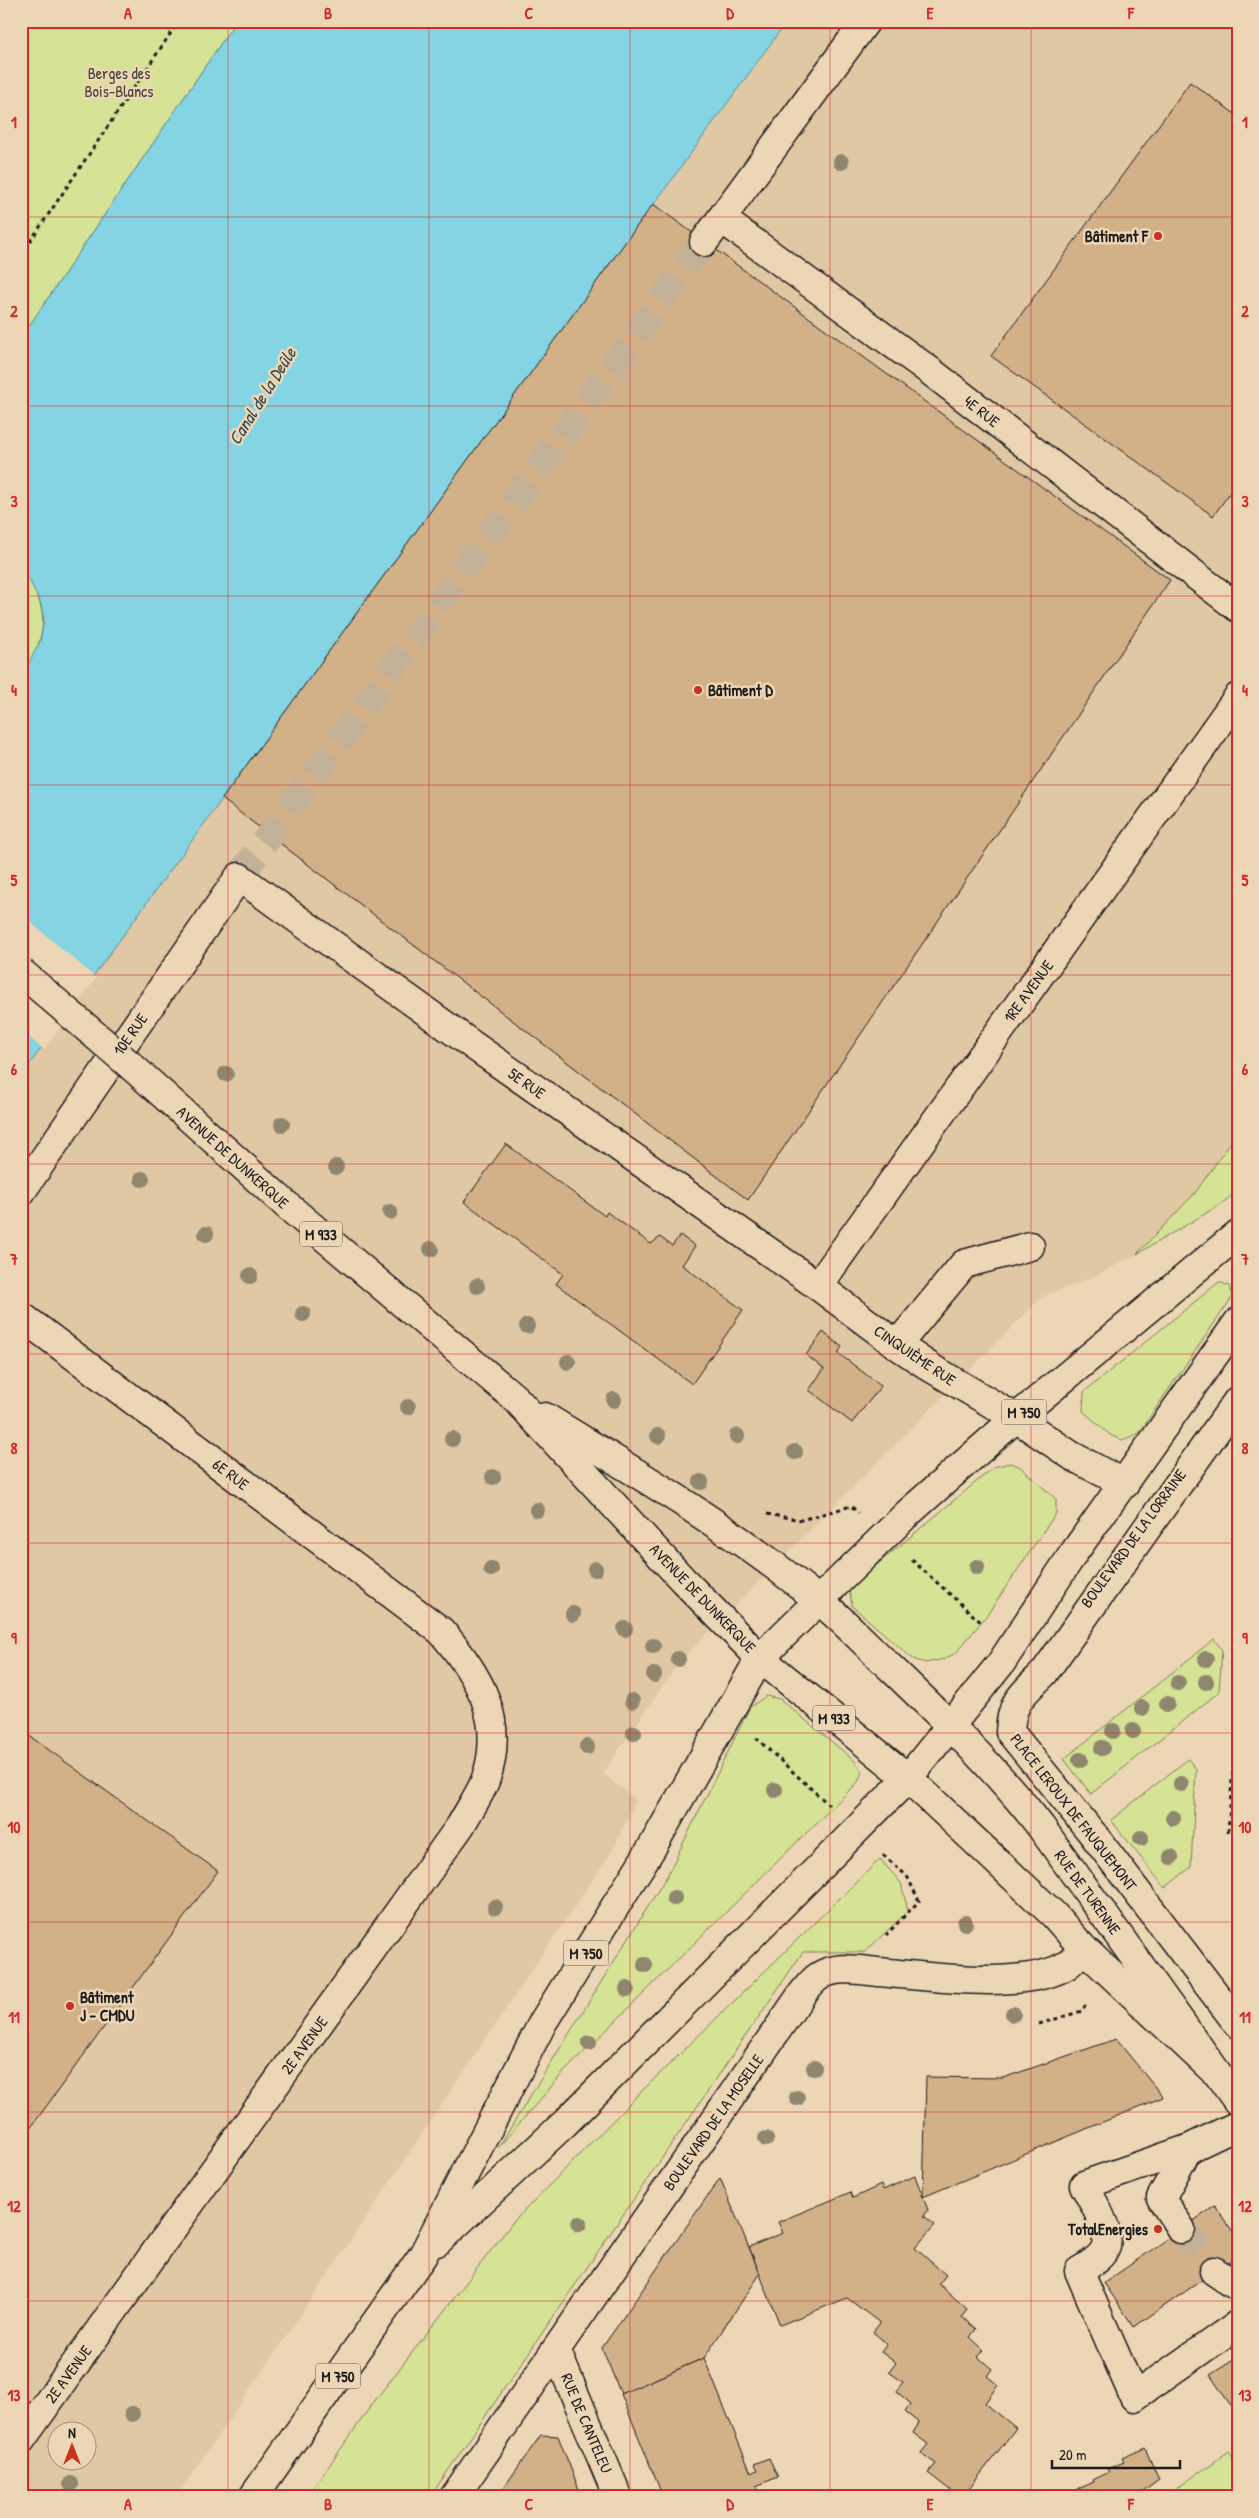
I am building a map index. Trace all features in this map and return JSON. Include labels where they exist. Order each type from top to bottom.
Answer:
[{"type":"main road","points":[[704,242],[866,21]]},
{"type":"main road","name":"4E RUE","points":[[722,219],[930,371],[1238,608]]},
{"type":"main road","name":"1RE AVENUE","points":[[818,1286],[1238,697]]},
{"type":"main road","name":"5E RUE","points":[[239,877],[474,1046],[818,1286]]},
{"type":"main road","name":"10E RUE","points":[[21,1192],[239,877]]},
{"type":"main road","name":"AVENUE DE DUNKERQUE","points":[[21,972],[130,1065],[291,1209],[516,1399],[683,1580],[760,1658],[908,1778]]},
{"type":"main road","name":"M 750","points":[[253,2497],[423,2255],[543,2022],[651,1850],[760,1658],[907,1514],[1016,1418],[1238,1234]]},
{"type":"main road","points":[[897,1345],[964,1264],[1030,1246]]},
{"type":"main road","name":"CINQUIÈME RUE","points":[[818,1286],[897,1345],[933,1369],[1016,1418]]},
{"type":"main road","name":"6E RUE","points":[[21,1316],[441,1631]]},
{"type":"main road","name":"M 750","points":[[423,2255],[565,2123],[908,1778],[995,1671],[1074,1554],[1238,1322]]},
{"type":"main road","name":"BOULEVARD DE LA LORRAINE","points":[[1028,1683],[1238,1393]]},
{"type":"main road","name":"AVENUE DE DUNKERQUE","points":[[516,1399],[648,1480],[738,1540],[819,1600]]},
{"type":"main road","name":"PLACE LEROUX DE FAUQUEMONT","points":[[1238,1400],[1044,1673],[1018,1700],[1010,1713],[1010,1732],[1092,1833],[1238,2024]]},
{"type":"main road","points":[[1016,1418],[1072,1456],[1124,1484]]},
{"type":"main road","name":"M 933","points":[[819,1600],[950,1724]]},
{"type":"main road","name":"2E AVENUE","points":[[21,2440],[461,1825],[485,1781],[491,1756],[491,1725],[487,1700],[476,1676],[441,1631]]},
{"type":"main road","name":"RUE DE TURENNE","points":[[950,1724],[1032,1815],[1093,1898],[1213,2070],[1238,2102]]},
{"type":"main road","name":"RUE DE TURENNE","points":[[908,1778],[1054,1915],[1083,1948],[1213,2070]]},
{"type":"main road","name":"BOULEVARD DE LA MOSELLE","points":[[454,2497],[802,1994],[818,1977],[832,1971],[853,1970],[974,1980],[1018,1978],[1040,1975],[1068,1964],[1083,1948]]},
{"type":"main road","points":[[1238,2125],[1188,2149],[1084,2185],[1102,2219],[1106,2237],[1105,2250],[1095,2262],[1079,2271],[1134,2397],[1238,2324]]},
{"type":"main road","points":[[1182,2230],[1161,2198],[1188,2149]]},
{"type":"main road","points":[[1214,2271],[1238,2287]]},
{"type":"main road","name":"RUE DE CANTELEU","points":[[556,2350],[618,2497]]},
{"type":"path","points":[[21,256],[179,21]]},
{"type":"path","points":[[728,1712],[907,1876],[918,1901]]},
{"type":"path","points":[[1228,1832],[1233,1768]]},
{"type":"path","points":[[1039,2024],[1082,2011]]},
{"type":"shaded area","points":[[787,21],[1238,21],[1238,1132],[1195,1193],[1137,1254],[1100,1274],[1042,1297],[680,1661],[603,1773],[636,1800],[614,1848],[286,2337],[176,2497],[21,2497],[21,1076]]},
{"type":"green space","name":"Berges des Bois-Blancs","points":[[21,21],[236,21],[21,338]]},
{"type":"green space","points":[[21,563],[38,597],[43,618],[42,629],[34,655],[21,679]]},
{"type":"green space","points":[[1238,1132],[1238,1191],[1218,1206],[1137,1254],[1195,1193]]},
{"type":"green space","points":[[1219,1282],[1229,1286],[1233,1296],[1138,1434],[1122,1440],[1110,1435],[1083,1411],[1084,1392]]},
{"type":"green space","points":[[1010,1463],[1019,1466],[1056,1499],[1056,1513],[987,1615],[957,1652],[945,1659],[925,1663],[913,1659],[852,1606],[849,1588],[994,1467]]},
{"type":"green space","points":[[1214,1639],[1222,1650],[1219,1692],[1091,1794],[1064,1759]]},
{"type":"green space","points":[[766,1696],[780,1699],[855,1761],[862,1772],[858,1782],[563,2073],[498,2148],[667,1876],[750,1707]]},
{"type":"green space","points":[[1188,1759],[1196,1769],[1191,1867],[1165,1888],[1111,1820]]},
{"type":"green space","points":[[880,1859],[901,1883],[908,1911],[865,1952],[803,1952],[430,2497],[307,2497],[376,2399],[513,2222],[643,2090]]},
{"type":"green space","points":[[1228,2452],[1238,2466],[1238,2497],[1165,2497]]},
{"type":"water","name":"Canal de la Deûle","points":[[236,21],[787,21],[21,1076],[21,679],[40,641],[44,621],[41,604],[21,563],[21,338]]},
{"type":"pier","points":[[21,914],[96,978],[44,1050],[21,1030]]},
{"type":"building","name":"Bâtiment F","points":[[1190,82],[1238,116],[1238,482],[1213,516],[991,356]]},
{"type":"building","name":"Bâtiment D","points":[[653,204],[1170,580],[748,1200],[222,799]]},
{"type":"building","points":[[506,1144],[605,1216],[607,1212],[651,1244],[660,1237],[672,1246],[680,1235],[695,1246],[682,1265],[743,1310],[692,1384],[556,1284],[563,1274],[464,1202]]},
{"type":"building","points":[[823,1332],[842,1347],[838,1353],[881,1386],[852,1423],[809,1390],[824,1369],[806,1355]]},
{"type":"building","name":"Bâtiment J - CMDU","points":[[21,1730],[218,1871],[21,2141]]},
{"type":"building","points":[[1116,2039],[1163,2097],[923,2197],[926,2077],[1003,2078]]},
{"type":"building","points":[[915,2176],[928,2210],[924,2216],[935,2225],[915,2248],[946,2275],[939,2284],[967,2309],[962,2317],[976,2329],[970,2337],[984,2350],[978,2357],[992,2369],[987,2376],[998,2385],[985,2403],[1016,2428],[963,2497],[959,2497],[928,2473],[936,2464],[921,2453],[928,2444],[913,2433],[919,2423],[905,2412],[911,2404],[896,2391],[903,2382],[889,2372],[896,2363],[881,2352],[887,2344],[873,2332],[880,2323],[847,2298],[780,2325],[749,2247],[783,2233],[778,2222],[851,2192],[853,2198],[881,2185],[883,2190]]},
{"type":"building","points":[[720,2178],[760,2274],[704,2358],[621,2394],[602,2348]]},
{"type":"building","points":[[1215,2206],[1238,2239],[1238,2255],[1134,2327],[1104,2283]]},
{"type":"building","points":[[1238,2357],[1238,2416],[1210,2375]]},
{"type":"building","points":[[704,2358],[751,2473],[757,2470],[754,2464],[769,2458],[778,2477],[756,2486],[761,2497],[663,2497],[621,2394]]},
{"type":"building","points":[[541,2435],[558,2436],[582,2497],[497,2497]]},
{"type":"building","points":[[1145,2448],[1159,2480],[1136,2497],[1071,2497],[1079,2493],[1078,2489],[1094,2482],[1093,2480],[1109,2472],[1107,2469],[1124,2462],[1122,2458]]},
{"type":"tunnel","points":[[239,877],[704,242]]},
{"type":"tunnel","points":[[1181,2229],[1214,2271]]},
{"type":"place","name":"Bâtiment F","points":[[1158,236]]},
{"type":"place","name":"Bâtiment D","points":[[698,690]]},
{"type":"place","name":"Bâtiment J - CMDU","points":[[70,2006]]},
{"type":"place","name":"TotalEnergies","points":[[1158,2229]]}]
